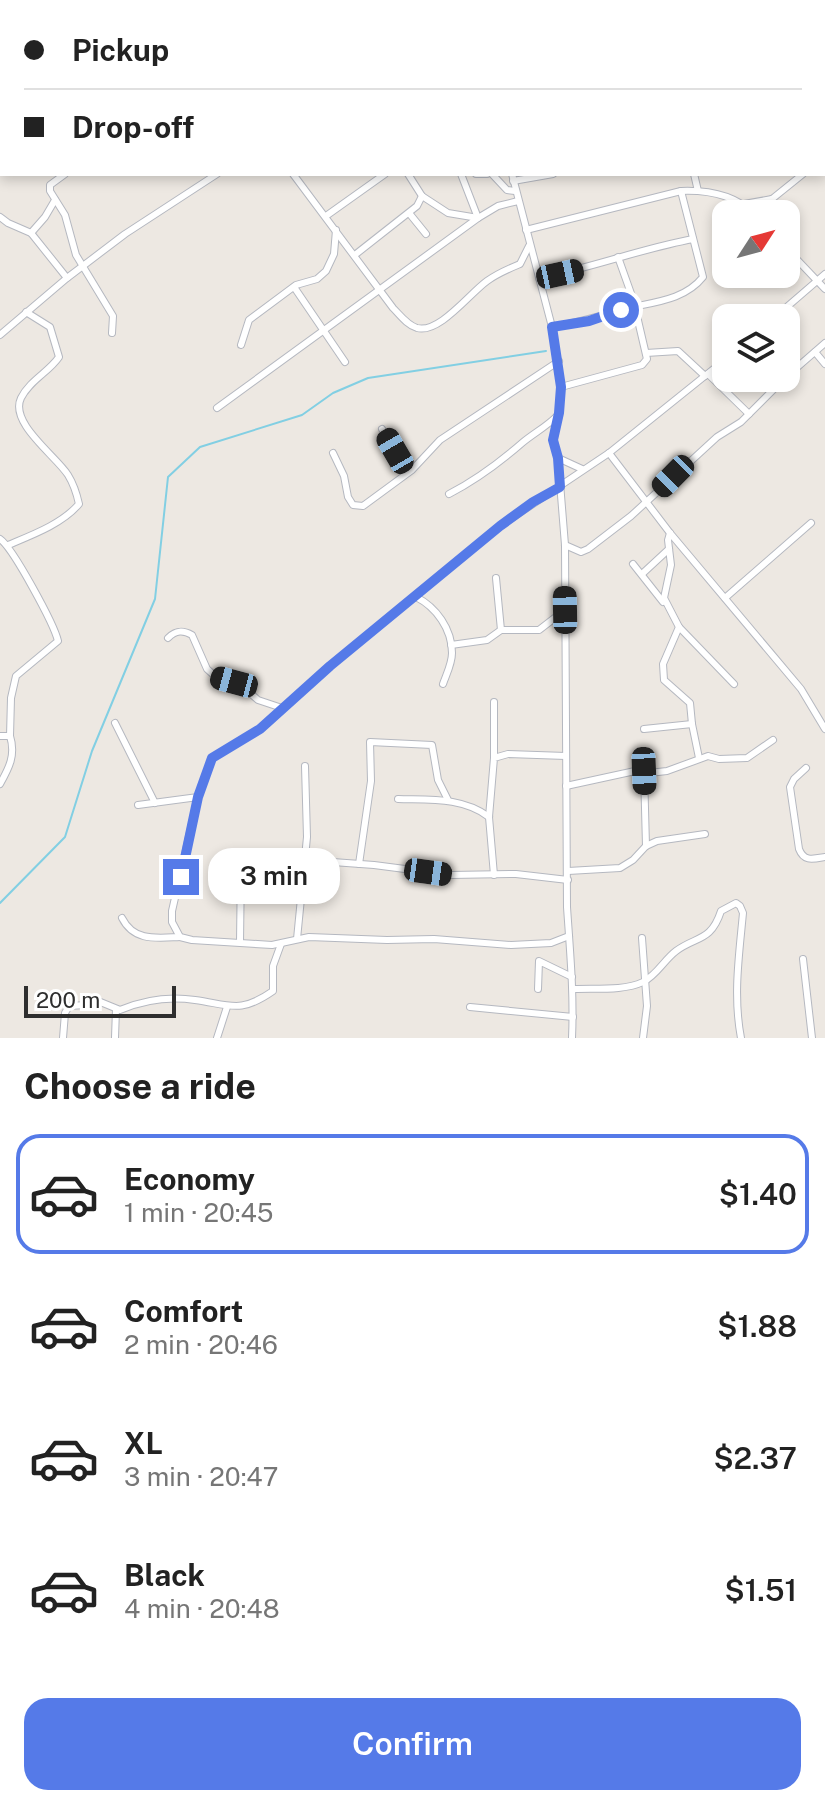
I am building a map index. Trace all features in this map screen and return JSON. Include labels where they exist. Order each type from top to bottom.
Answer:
[{"type":"street","points":[[62,176],[50,185],[65,215],[72,244],[82,266],[113,316],[112,333]]},
{"type":"street","points":[[0,335],[82,266],[212,176]]},
{"type":"street","points":[[298,176],[380,290],[413,327],[421,329],[442,322],[487,281],[505,268],[520,264],[530,244]]},
{"type":"street","points":[[326,216],[382,176]]},
{"type":"street","points":[[409,176],[422,196],[448,213],[478,218]]},
{"type":"street","points":[[462,176],[478,218]]},
{"type":"street","points":[[492,176],[507,190],[515,191]]},
{"type":"street","points":[[532,176],[512,178],[552,327],[561,387],[553,440],[558,458],[565,545],[569,936],[574,989],[572,1038]]},
{"type":"street","points":[[694,176],[698,191]]},
{"type":"street","points":[[766,200],[772,199],[801,176]]},
{"type":"street","points":[[552,327],[659,303],[687,291],[701,280],[703,277],[681,191]]},
{"type":"street","points":[[526,230],[681,191],[698,191],[732,200]]},
{"type":"street","points":[[356,254],[417,206],[422,196]]},
{"type":"street","points":[[31,233],[55,200]]},
{"type":"street","points":[[217,408],[478,218],[498,206],[518,201]]},
{"type":"street","points":[[409,213],[426,234]]},
{"type":"street","points":[[0,217],[31,233],[67,278]]},
{"type":"street","points":[[241,345],[249,320],[294,287],[317,279],[326,271],[334,254],[336,230]]},
{"type":"street","points":[[539,278],[693,239]]},
{"type":"street","points":[[561,387],[642,365],[647,359],[635,307],[618,257]]},
{"type":"street","points":[[800,262],[825,289]]},
{"type":"street","points":[[791,304],[825,274]]},
{"type":"street","points":[[294,287],[345,362]]},
{"type":"street","points":[[8,545],[45,528],[69,514],[79,504],[69,476],[30,431],[19,413],[21,397],[34,379],[59,357],[50,327],[26,312]]},
{"type":"street","points":[[800,365],[825,343]]},
{"type":"street","points":[[646,353],[678,351],[749,414]]},
{"type":"street","points":[[815,352],[825,364]]},
{"type":"street","points":[[333,453],[344,476],[348,497],[357,506],[363,506],[407,473],[440,440],[559,361]]},
{"type":"street","points":[[180,937],[172,922],[172,911],[198,797],[212,758],[260,729],[500,526],[609,453],[712,371]]},
{"type":"street","points":[[565,545],[581,552],[588,549],[631,516],[772,392]]},
{"type":"street","points":[[449,494],[485,474],[545,428],[559,413]]},
{"type":"street","points":[[382,429],[407,473]]},
{"type":"street","points":[[609,453],[670,533],[801,689],[823,720],[825,729]]},
{"type":"street","points":[[558,458],[582,469]]},
{"type":"street","points":[[725,598],[811,523]]},
{"type":"street","points":[[665,605],[671,565],[670,533]]},
{"type":"street","points":[[0,539],[8,545],[58,641],[16,676],[12,685],[10,736],[13,751],[10,767],[0,784]]},
{"type":"street","points":[[642,574],[669,549]]},
{"type":"street","points":[[633,564],[679,627],[734,684]]},
{"type":"street","points":[[496,578],[501,630]]},
{"type":"street","points":[[416,597],[429,603],[438,613],[451,645],[451,663],[443,684]]},
{"type":"street","points":[[451,645],[483,641],[501,630],[539,630],[565,610]]},
{"type":"street","points":[[679,627],[663,664],[664,680],[690,703],[699,758]]},
{"type":"street","points":[[168,638],[181,631],[192,635],[207,669],[216,677],[242,686],[258,700],[282,708]]},
{"type":"street","points":[[494,702],[494,758],[489,817],[494,875]]},
{"type":"street","points":[[115,723],[155,803]]},
{"type":"street","points":[[644,729],[692,724]]},
{"type":"street","points":[[0,736],[10,736]]},
{"type":"street","points":[[566,786],[635,771],[667,771],[699,758],[747,758],[773,740]]},
{"type":"street","points":[[359,864],[371,781],[370,742],[432,745],[438,780],[448,800]]},
{"type":"street","points":[[494,758],[508,754],[566,756]]},
{"type":"street","points":[[297,939],[307,837],[305,766]]},
{"type":"street","points":[[806,768],[790,782],[799,849],[804,858],[825,857]]},
{"type":"street","points":[[644,771],[646,846]]},
{"type":"street","points":[[138,805],[198,797]]},
{"type":"street","points":[[398,799],[448,800],[480,810],[489,817]]},
{"type":"street","points":[[568,871],[620,868],[646,846],[672,837],[705,834]]},
{"type":"street","points":[[305,860],[451,875],[516,874],[568,880]]},
{"type":"street","points":[[240,942],[241,865]]},
{"type":"street","points":[[574,989],[645,981],[673,953],[701,940],[727,906],[736,903],[743,913],[735,989],[741,1038]]},
{"type":"street","points":[[122,918],[127,929],[139,936],[281,944],[309,937],[434,939],[511,945],[551,943],[569,936]]},
{"type":"street","points":[[642,938],[647,1006],[643,1038]]},
{"type":"street","points":[[63,1038],[65,1013],[69,1006],[98,1001],[116,1009],[168,998],[236,1008],[252,1004],[273,991],[273,966],[281,944]]},
{"type":"street","points":[[803,959],[812,1038]]},
{"type":"street","points":[[538,989],[539,961],[572,977]]},
{"type":"street","points":[[217,1038],[227,1007]]},
{"type":"street","points":[[470,1007],[573,1017]]},
{"type":"street","points":[[115,1038],[116,1009]]},
{"type":"waterway","points":[[0,903],[65,837],[92,751],[155,599],[168,477],[200,447],[302,415],[333,393],[368,378],[546,351]]},
{"type":"route","points":[[181,877],[198,797],[212,758],[260,729],[330,666],[500,526],[560,487],[553,440],[561,387],[552,327],[589,321],[621,310]]}]
